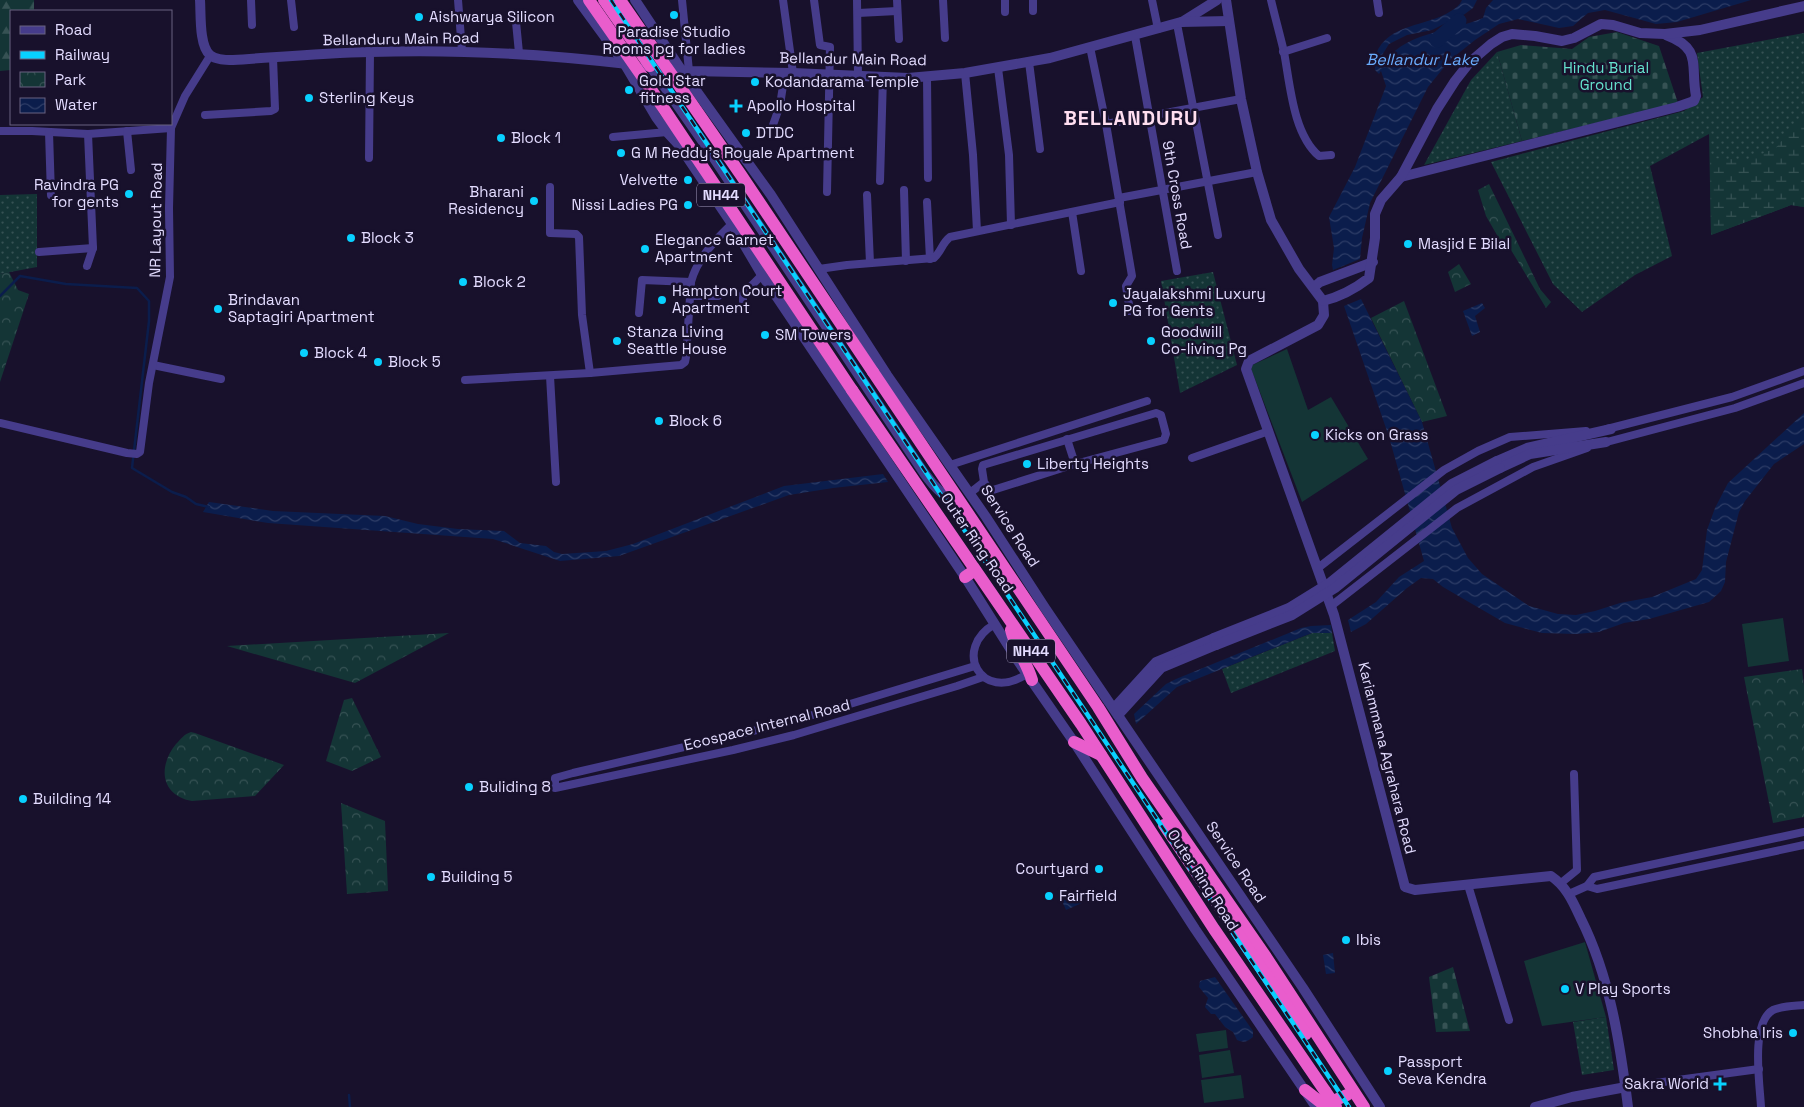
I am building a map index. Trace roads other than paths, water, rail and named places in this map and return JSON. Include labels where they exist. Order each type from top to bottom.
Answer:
[{"type":"highway","name":"Outer Ring Road","points":[[588,0],[649,87],[852,390],[970,574],[1008,617],[1102,755],[1214,928],[1336,1107]]},
{"type":"highway","points":[[604,0],[650,66]]},
{"type":"highway","name":"Outer Ring Road","points":[[620,0],[742,175],[966,510],[1057,636],[1127,755],[1266,957],[1364,1107]]},
{"type":"highway","points":[[1008,617],[1012,637],[1027,665],[1030,677]]},
{"type":"highway","points":[[1074,742],[1102,755]]},
{"type":"highway","points":[[1127,755],[1137,785],[1355,1107]]},
{"type":"highway","points":[[1305,1090],[1324,1105],[1346,1095]]},
{"type":"street","points":[[200,0],[204,47],[210,56]]},
{"type":"street","points":[[251,0],[252,25]]},
{"type":"street","points":[[291,0],[294,27]]},
{"type":"street","points":[[458,0],[462,51]]},
{"type":"street","points":[[578,0],[624,63],[667,132],[679,145],[732,224],[762,275],[970,574],[995,624],[1195,929],[1316,1107]]},
{"type":"street","name":"Service Road","points":[[635,0],[686,71],[819,269],[886,375],[970,493],[1057,636],[1116,712],[1303,988],[1377,1106]]},
{"type":"street","points":[[682,0],[686,71]]},
{"type":"street","points":[[773,125],[789,73],[783,0]]},
{"type":"street","points":[[814,0],[820,45],[830,47],[827,192]]},
{"type":"street","points":[[857,0],[858,75]]},
{"type":"street","points":[[897,0],[899,39]]},
{"type":"street","points":[[943,0],[946,38]]},
{"type":"street","points":[[1005,0],[1005,12]]},
{"type":"street","points":[[1033,0],[1033,11]]},
{"type":"street","points":[[1152,0],[1158,29]]},
{"type":"street","points":[[1216,0],[1179,23],[1218,235]]},
{"type":"street","points":[[1226,0],[1241,99],[1257,172],[1271,220],[1299,269],[1317,285],[1328,300],[1363,283],[1369,278],[1373,262],[1375,214],[1381,200],[1401,177],[1437,109],[1455,81],[1470,62],[1490,44],[1512,34],[1562,41],[1574,38],[1601,24],[1613,25],[1640,33],[1665,34],[1700,30],[1804,6]]},
{"type":"street","points":[[1271,0],[1284,52],[1290,90],[1301,130],[1310,149],[1319,156],[1331,155]]},
{"type":"street","points":[[1378,0],[1379,13]]},
{"type":"street","points":[[858,13],[897,11]]},
{"type":"street","name":"Bellandur Main Road","points":[[650,66],[686,71],[927,77],[965,73],[1029,62],[1090,48],[1179,23],[1229,21]]},
{"type":"street","points":[[516,22],[518,53]]},
{"type":"street","points":[[1401,177],[1667,110],[1694,101],[1696,96],[1692,53],[1681,41],[1665,34]]},
{"type":"street","name":"9th Cross Road","points":[[1135,36],[1177,271]]},
{"type":"street","points":[[1284,52],[1327,38]]},
{"type":"street","points":[[1090,48],[1106,124],[1132,276],[1126,286],[1130,311]]},
{"type":"street","name":"Bellanduru Main Road","points":[[210,56],[234,60],[370,52],[462,51],[518,53],[650,66]]},
{"type":"street","points":[[369,158],[370,52]]},
{"type":"street","name":"NR Layout Road","points":[[0,423],[127,453],[138,453],[170,277],[171,128],[185,96],[210,56]]},
{"type":"street","points":[[205,114],[272,111],[275,109],[273,58]]},
{"type":"street","points":[[1029,62],[1040,148]]},
{"type":"street","points":[[650,66],[933,486],[944,497],[966,510]]},
{"type":"street","points":[[998,68],[1009,154],[1011,225]]},
{"type":"street","points":[[965,73],[973,155],[977,231]]},
{"type":"street","points":[[880,181],[883,77]]},
{"type":"street","points":[[927,77],[928,178]]},
{"type":"street","points":[[1106,124],[1241,99]]},
{"type":"street","points":[[0,131],[23,127],[49,132],[88,134],[171,128]]},
{"type":"street","points":[[613,137],[667,132],[678,128],[723,127]]},
{"type":"street","points":[[126,131],[130,170]]},
{"type":"street","points":[[49,132],[51,194]]},
{"type":"street","points":[[87,266],[93,248],[88,134]]},
{"type":"street","points":[[819,269],[930,259],[938,255],[943,242],[950,237],[1257,172]]},
{"type":"street","points":[[550,187],[550,233],[576,234],[579,237],[582,315],[590,373]]},
{"type":"street","points":[[904,190],[906,260]]},
{"type":"street","points":[[867,195],[870,263]]},
{"type":"street","points":[[927,202],[930,259]]},
{"type":"street","points":[[1072,212],[1081,271]]},
{"type":"street","points":[[465,380],[550,376],[681,365],[685,362],[686,357],[691,282],[694,272],[716,239],[732,224]]},
{"type":"street","points":[[39,252],[93,248]]},
{"type":"street","points":[[1317,285],[1373,262]]},
{"type":"street","points":[[743,308],[744,294],[762,275]]},
{"type":"street","points":[[639,313],[642,280],[691,282]]},
{"type":"street","points":[[691,296],[718,296]]},
{"type":"street","name":"Kariammana Agrahara Road","points":[[1328,300],[1324,315],[1318,325],[1249,361],[1246,369],[1333,611],[1405,887],[1415,890],[1551,876],[1561,883]]},
{"type":"street","points":[[153,364],[221,379]]},
{"type":"street","points":[[1116,712],[1161,668],[1215,641],[1292,615],[1336,588],[1456,490],[1527,448],[1732,398],[1804,371]]},
{"type":"street","points":[[550,376],[556,482]]},
{"type":"street","points":[[1333,611],[1410,544],[1456,508],[1533,467],[1606,442],[1735,408],[1804,383]]},
{"type":"street","points":[[950,465],[1147,401]]},
{"type":"street","points":[[1156,414],[1161,415],[1166,434],[1164,440],[1075,464],[993,490],[989,489],[984,482],[982,469],[984,465],[1067,439],[1156,414]]},
{"type":"street","points":[[1318,568],[1444,470],[1478,451],[1510,437],[1611,429]]},
{"type":"street","points":[[1192,458],[1269,431]]},
{"type":"street","points":[[1067,439],[1075,464]]},
{"type":"street","points":[[1498,465],[1530,454],[1606,442]]},
{"type":"street","points":[[970,493],[984,482]]},
{"type":"street","points":[[995,624],[986,631],[976,646],[976,666],[983,677],[1000,684],[1030,677]]},
{"type":"street","name":"Ecospace Internal Road","points":[[976,666],[827,711],[770,726],[573,772],[555,778],[555,788],[773,740],[867,714],[983,677]]},
{"type":"street","points":[[770,726],[773,740]]},
{"type":"street","points":[[677,748],[680,762]]},
{"type":"street","points":[[600,765],[602,777]]},
{"type":"street","points":[[573,772],[574,783]]},
{"type":"street","points":[[1574,774],[1577,870],[1561,883],[1569,894],[1587,930],[1605,980],[1626,1087],[1628,1107]]},
{"type":"street","points":[[1569,894],[1587,886],[1594,877],[1804,832]]},
{"type":"street","points":[[1587,886],[1597,889],[1804,845]]},
{"type":"street","points":[[1468,885],[1509,1020]]},
{"type":"street","points":[[1761,1107],[1759,1070],[1760,1030],[1764,1020],[1771,1011],[1779,1008],[1804,1005]]},
{"type":"street","points":[[1535,1107],[1626,1087],[1759,1070]]},
{"type":"water","name":"Bellandur Lake","points":[[1462,0],[1477,0],[1473,8],[1454,22],[1446,23],[1432,30],[1407,35],[1389,44],[1379,60],[1382,67],[1390,55],[1413,40],[1483,18],[1486,8],[1493,0],[1751,0],[1677,22],[1656,24],[1605,10],[1588,13],[1573,26],[1559,28],[1518,19],[1499,24],[1450,60],[1428,87],[1370,203],[1362,238],[1360,259],[1333,270],[1334,248],[1329,217],[1355,167],[1386,86],[1381,71],[1379,74],[1375,70],[1376,54],[1389,36],[1441,16],[1456,8]]},
{"type":"water","points":[[1361,299],[1422,422],[1452,528],[1468,558],[1482,574],[1529,606],[1558,614],[1576,615],[1620,603],[1652,597],[1696,579],[1702,570],[1707,530],[1715,508],[1728,483],[1804,413],[1804,444],[1774,464],[1745,501],[1739,512],[1726,562],[1725,582],[1721,591],[1709,602],[1649,619],[1624,623],[1599,632],[1576,634],[1542,633],[1505,623],[1443,587],[1433,579],[1421,578],[1366,624],[1351,632],[1348,620],[1376,602],[1399,577],[1424,561],[1389,437],[1344,306]]},
{"type":"water","points":[[1482,303],[1485,308],[1475,316],[1480,332],[1472,336],[1463,311]]},
{"type":"water","points":[[883,474],[888,482],[789,495],[619,556],[560,561],[493,539],[268,523],[203,512],[209,502],[273,511],[385,516],[418,524],[458,529],[504,531],[520,543],[546,546],[554,552],[562,554],[606,551],[633,544],[784,486]]},
{"type":"water","points":[[1331,625],[1332,633],[1312,633],[1177,687],[1136,724],[1134,714],[1166,684],[1301,628]]},
{"type":"water","points":[[1078,894],[1082,903],[1066,910],[1062,901]]},
{"type":"water","points":[[1333,953],[1335,973],[1326,974],[1323,955]]},
{"type":"water","points":[[1215,977],[1253,1031],[1253,1037],[1249,1040],[1244,1042],[1237,1040],[1233,1032],[1225,1027],[1215,1014],[1211,1014],[1205,1007],[1208,998],[1199,987],[1200,981]]},
{"type":"waterway","points":[[1459,21],[1462,15]]},
{"type":"waterway","points":[[1437,40],[1459,21]]},
{"type":"waterway","points":[[0,296],[20,276],[66,284],[137,288],[149,301],[149,321],[132,468],[172,492],[186,497],[196,504],[209,507]]},
{"type":"waterway","points":[[349,1095],[350,1107]]},
{"type":"railway","points":[[611,0],[1349,1107]]},
{"type":"place","name":"Paradise Studio Rooms pg for ladies","points":[[674,15]]},
{"type":"place","name":"Aishwarya Silicon","points":[[419,17]]},
{"type":"place","name":"Kodandarama Temple","points":[[755,82]]},
{"type":"place","name":"Gold Star fitness","points":[[629,90]]},
{"type":"place","name":"Sterling Keys","points":[[309,98]]},
{"type":"place","name":"Apollo Hospital","points":[[736,106]]},
{"type":"place","name":"DTDC","points":[[746,133]]},
{"type":"place","name":"Block 1","points":[[501,138]]},
{"type":"place","name":"G M Reddy's Royale Apartment","points":[[621,153]]},
{"type":"place","name":"Velvette","points":[[688,180]]},
{"type":"place","name":"Ravindra PG for gents","points":[[129,194]]},
{"type":"place","name":"Bharani Residency","points":[[534,201]]},
{"type":"place","name":"Nissi Ladies PG","points":[[688,205]]},
{"type":"place","name":"Block 3","points":[[351,238]]},
{"type":"place","name":"Masjid E Bilal","points":[[1408,244]]},
{"type":"place","name":"Elegance Garnet Apartment","points":[[645,249]]},
{"type":"place","name":"Block 2","points":[[463,282]]},
{"type":"place","name":"Hampton Court Apartment","points":[[662,300]]},
{"type":"place","name":"Jayalakshmi Luxury PG for Gents","points":[[1113,303]]},
{"type":"place","name":"Brindavan Saptagiri Apartment","points":[[218,309]]},
{"type":"place","name":"SM Towers","points":[[765,335]]},
{"type":"place","name":"Stanza Living Seattle House","points":[[617,341]]},
{"type":"place","name":"Goodwill Co-living Pg","points":[[1151,341]]},
{"type":"place","name":"Block 4","points":[[304,353]]},
{"type":"place","name":"Block 5","points":[[378,362]]},
{"type":"place","name":"Block 6","points":[[659,421]]},
{"type":"place","name":"Kicks on Grass","points":[[1315,435]]},
{"type":"place","name":"Liberty Heights","points":[[1027,464]]},
{"type":"place","name":"Buliding 8","points":[[469,787]]},
{"type":"place","name":"Building 14","points":[[23,799]]},
{"type":"place","name":"Courtyard","points":[[1099,869]]},
{"type":"place","name":"Building 5","points":[[431,877]]},
{"type":"place","name":"Fairfield","points":[[1049,896]]},
{"type":"place","name":"Ibis","points":[[1346,940]]},
{"type":"place","name":"V Play Sports","points":[[1565,989]]},
{"type":"place","name":"Shobha Iris","points":[[1793,1033]]},
{"type":"place","name":"Passport Seva Kendra","points":[[1388,1071]]},
{"type":"place","name":"Sakra World","points":[[1720,1084]]},
{"type":"district","name":"BELLANDURU","points":[[1131,118]]},
{"type":"park label","name":"Hindu Burial Ground","points":[[1606,76]]}]
